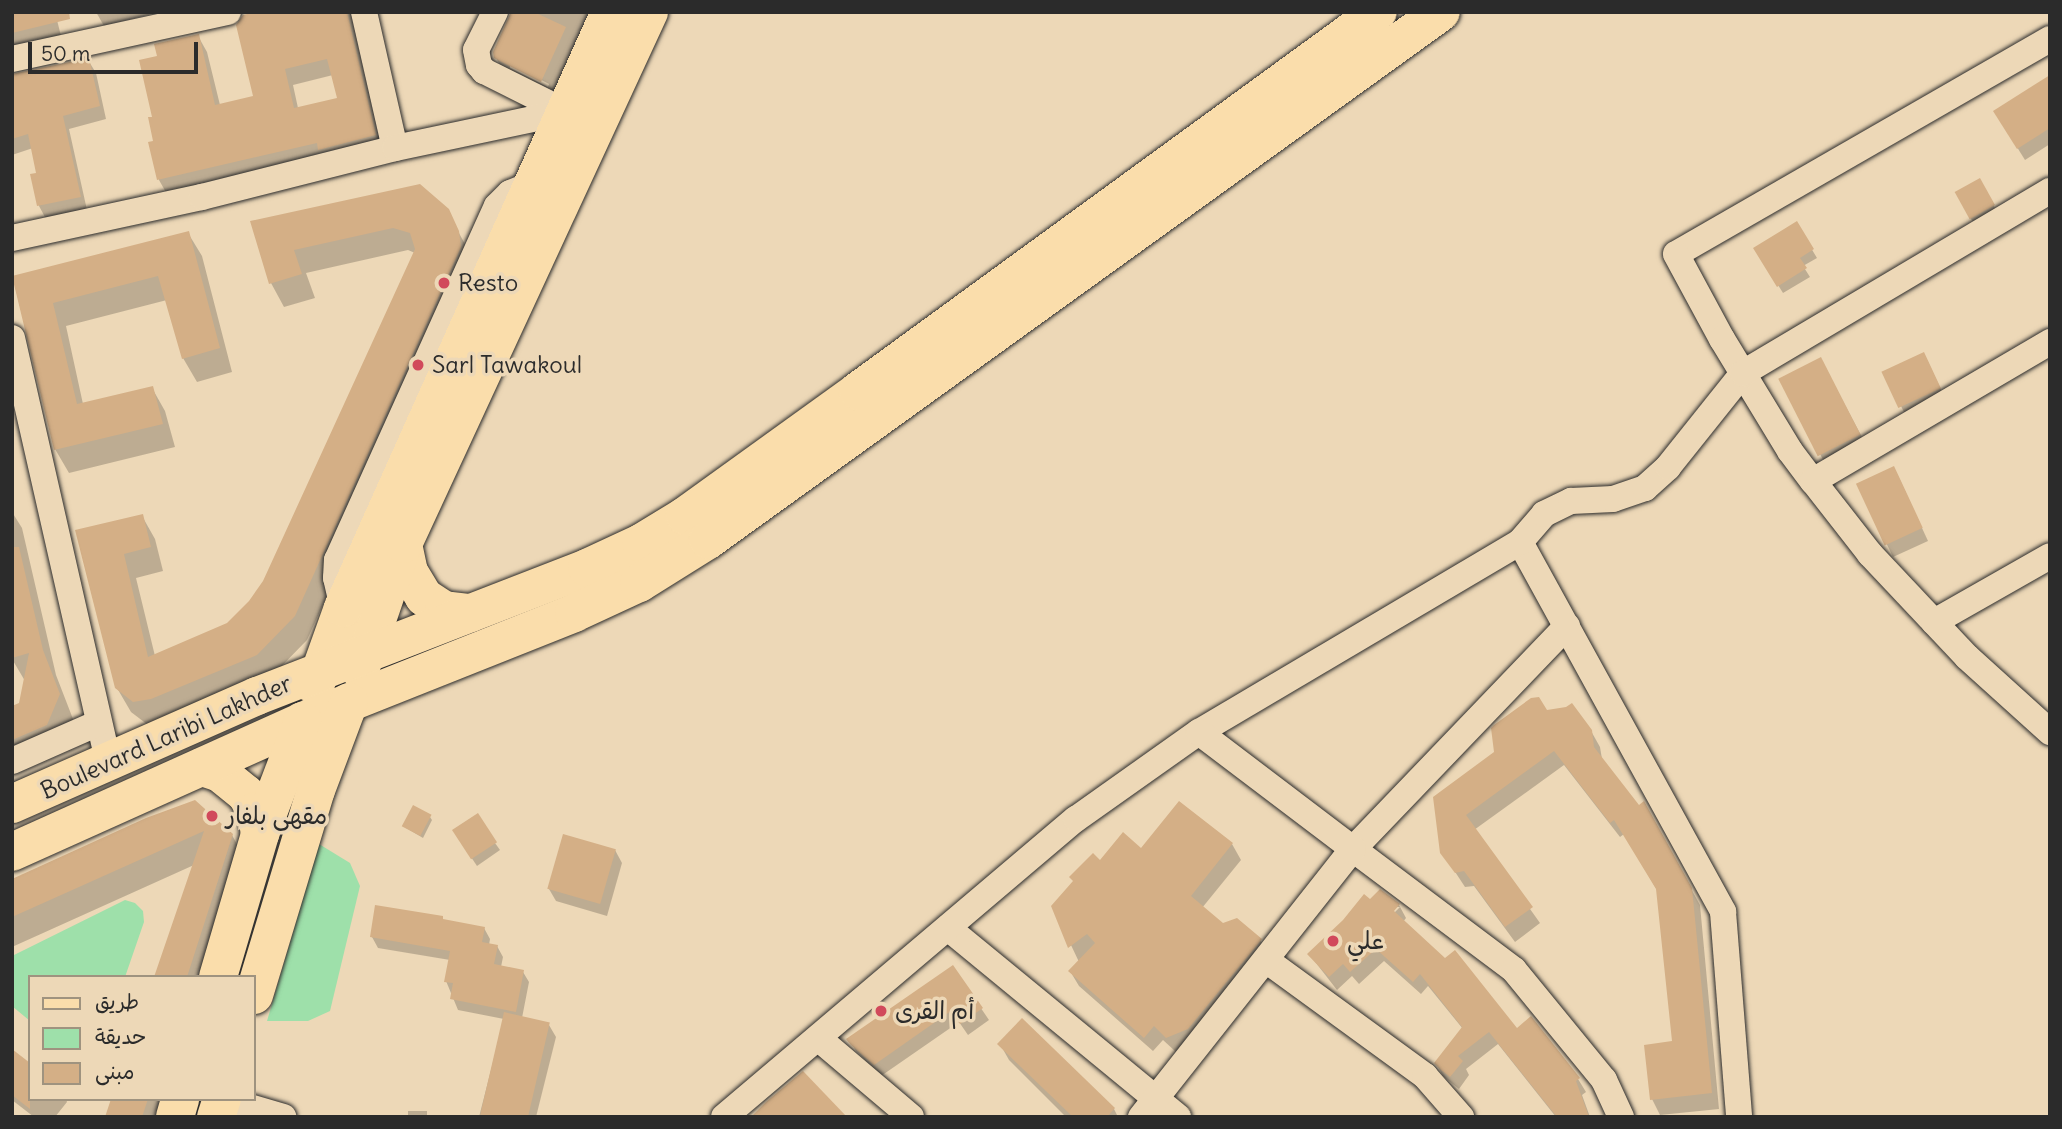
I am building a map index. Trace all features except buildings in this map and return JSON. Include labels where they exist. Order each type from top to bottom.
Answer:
[{"type":"main road","points":[[256,988],[316,790],[403,544],[582,119],[610,12]]},
{"type":"main road","points":[[219,975],[260,834],[343,608],[532,184],[582,119],[649,12]]},
{"type":"main road","name":"Boulevard Laribi Lakhder","points":[[12,804],[108,760],[321,670],[597,563],[641,543],[685,516],[1378,12]]},
{"type":"main road","name":"Boulevard Laribi Lakhder","points":[[12,852],[303,721],[574,613],[639,583],[708,540],[1441,12]]},
{"type":"main road","points":[[403,544],[409,572],[424,597],[444,610],[470,613]]},
{"type":"main road","points":[[202,767],[229,778],[246,794],[256,811],[260,834]]},
{"type":"street","points":[[12,59],[228,12]]},
{"type":"street","points":[[364,12],[395,148]]},
{"type":"street","points":[[495,12],[476,50],[479,65],[484,71],[582,119]]},
{"type":"street","points":[[2050,39],[1676,254],[1790,451],[1870,554],[1967,657],[2050,732]]},
{"type":"street","points":[[12,238],[202,197],[395,148],[582,119]]},
{"type":"street","points":[[724,1117],[1076,819],[1199,732],[1520,542],[1544,514],[1571,501],[1613,499],[1645,488],[1668,467],[1743,373],[2050,191]]},
{"type":"street","points":[[12,338],[24,455],[108,760]]},
{"type":"street","points":[[1813,481],[2050,342]]},
{"type":"street","points":[[1520,542],[1723,912],[1740,1117]]},
{"type":"street","points":[[1934,622],[2050,556]]},
{"type":"street","points":[[1149,1108],[1353,849],[1567,626]]},
{"type":"street","points":[[12,761],[98,723]]},
{"type":"street","points":[[1199,732],[1514,970],[1604,1080],[1621,1117]]},
{"type":"street","points":[[948,928],[1149,1108],[1178,1117]]},
{"type":"street","points":[[1266,960],[1425,1076],[1461,1117]]},
{"type":"street","points":[[818,1038],[911,1117]]},
{"type":"street","points":[[229,1101],[283,1117]]},
{"type":"green space","points":[[319,844],[350,863],[360,886],[330,1011],[308,1021],[267,1021]]},
{"type":"green space","points":[[125,900],[135,903],[143,911],[144,922],[126,975],[28,975],[28,1019],[12,1006],[12,956]]},
{"type":"place","name":"Resto","points":[[444,283]]},
{"type":"place","name":"Sarl Tawakoul","points":[[418,365]]},
{"type":"place","name":"مقهى بلفار","points":[[212,816]]},
{"type":"place","name":"علي","points":[[1333,941]]},
{"type":"place","name":"أم القرى","points":[[881,1011]]}]
